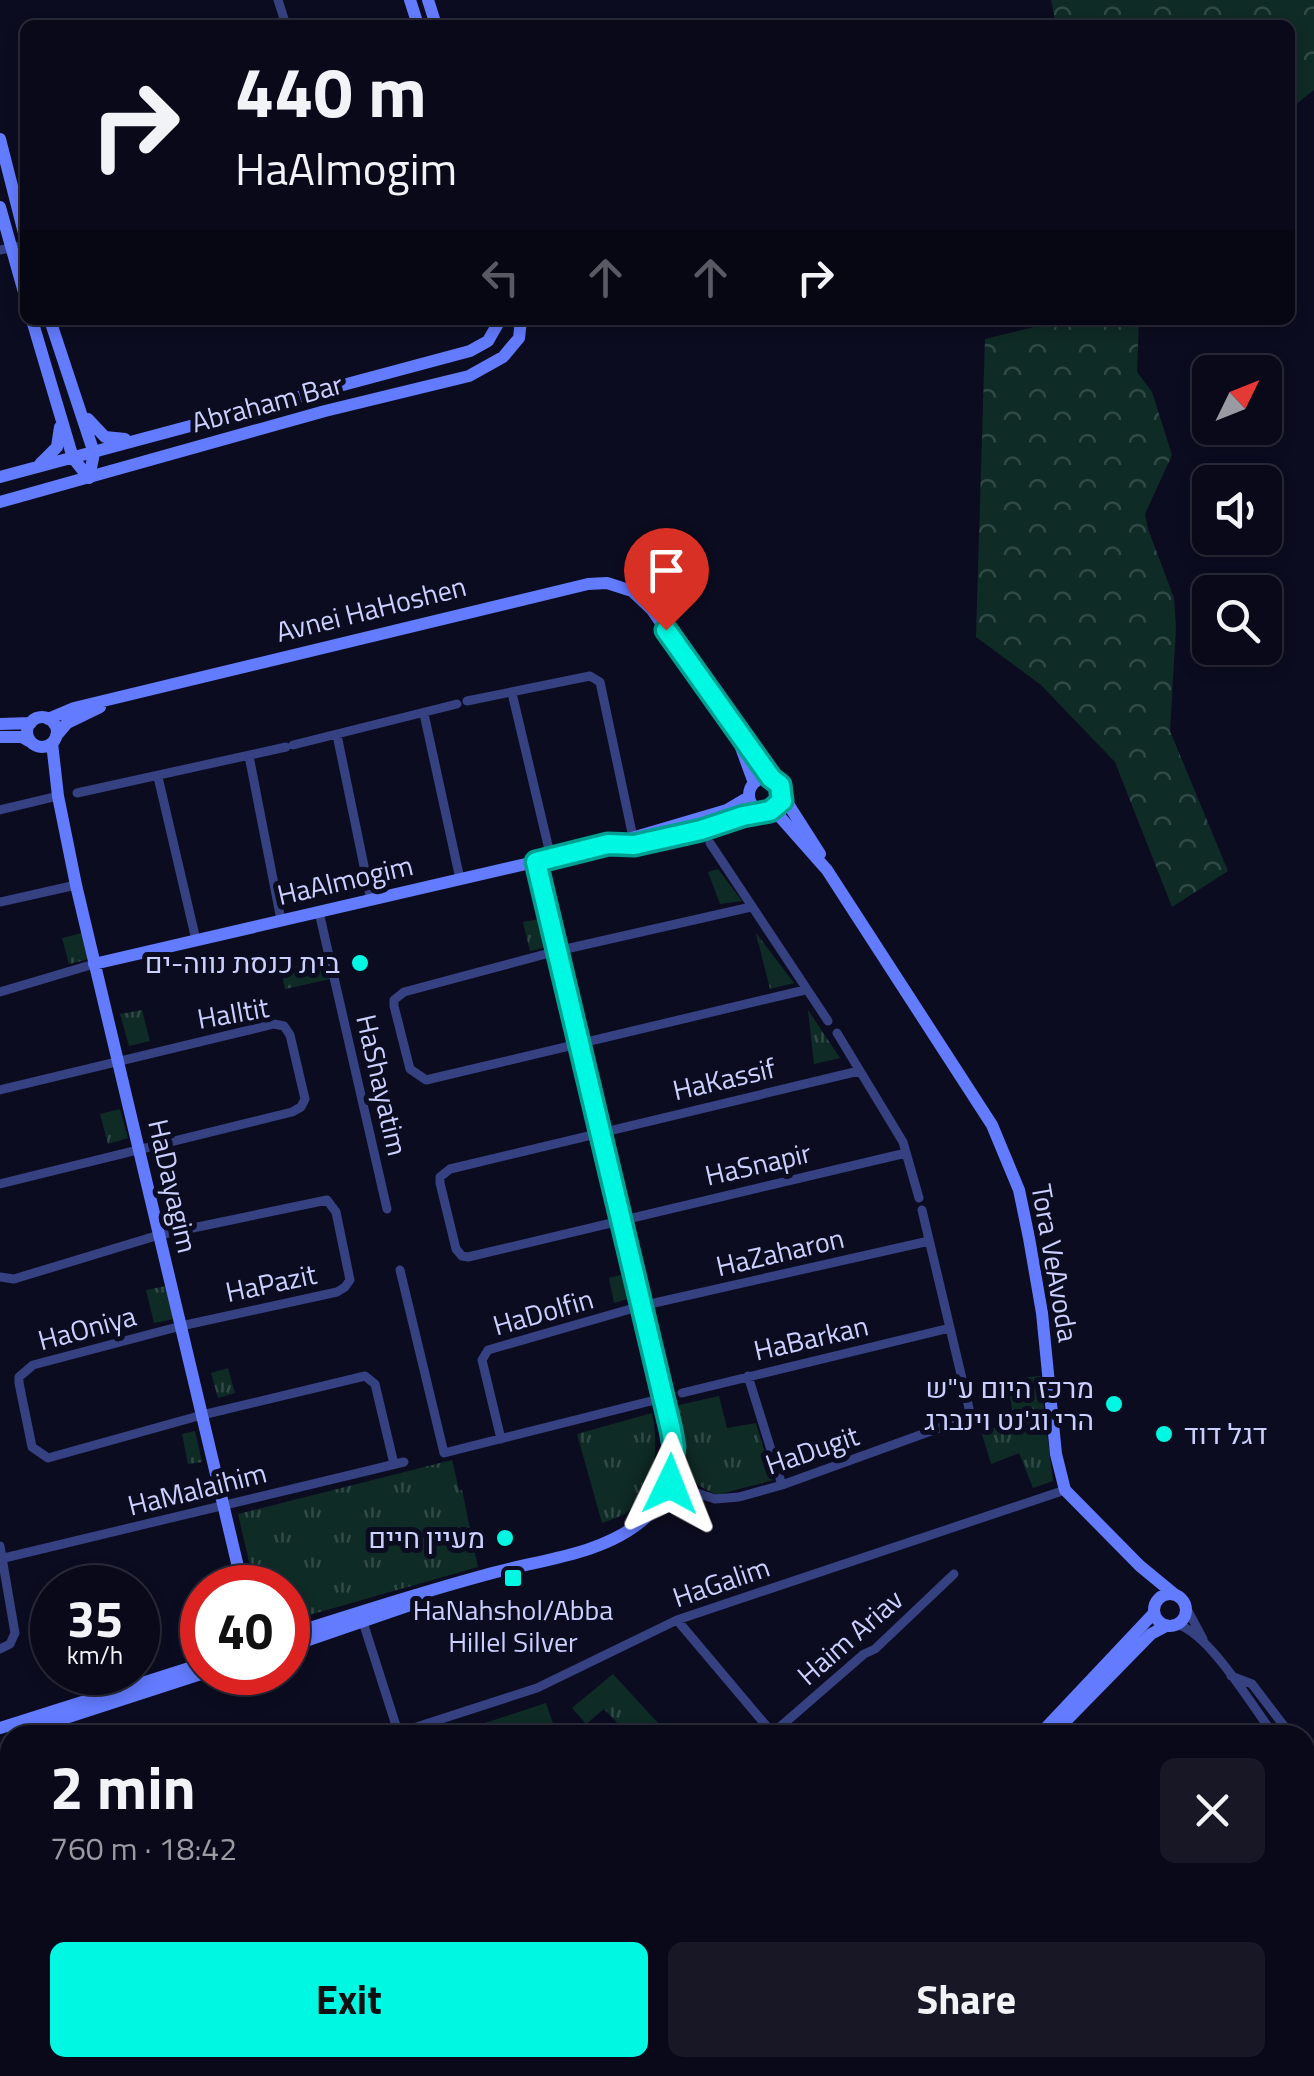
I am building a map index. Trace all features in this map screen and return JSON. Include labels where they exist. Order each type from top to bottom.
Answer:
[{"type":"street","points":[[0,139],[20,221]]},
{"type":"street","points":[[0,206],[3,250],[20,280]]},
{"type":"street","points":[[34,325],[73,458],[89,478]]},
{"type":"street","points":[[52,325],[94,453],[89,478]]},
{"type":"street","name":"Abraham Bar","points":[[0,478],[470,351],[488,341],[497,325]]},
{"type":"street","name":"Abraham Bar","points":[[0,502],[325,411],[468,376],[495,362],[516,342],[521,325]]},
{"type":"street","points":[[67,374],[98,433],[113,440],[142,439]]},
{"type":"street","points":[[26,470],[40,464],[58,447],[56,400]]},
{"type":"street","name":"Avnei HaHoshen","points":[[30,722],[135,692],[550,592],[607,584],[632,591],[652,610],[733,726]]},
{"type":"street","points":[[77,793],[590,676],[600,682],[634,840]]},
{"type":"street","name":"Avnei HaHoshen","points":[[44,742],[80,716],[135,692]]},
{"type":"street","points":[[512,692],[550,858]]},
{"type":"street","points":[[424,714],[460,879]]},
{"type":"street","name":"HaDayagim","points":[[48,719],[55,726],[44,742],[76,886],[238,1565]]},
{"type":"street","points":[[0,724],[30,722],[27,732],[44,742]]},
{"type":"street","points":[[733,726],[780,785],[783,796],[779,806],[766,811],[749,797],[754,783],[771,778]]},
{"type":"street","points":[[733,726],[754,783]]},
{"type":"street","points":[[337,735],[371,900]]},
{"type":"street","points":[[0,737],[44,742]]},
{"type":"street","points":[[249,756],[281,920]]},
{"type":"street","points":[[158,777],[196,940]]},
{"type":"street","points":[[0,810],[58,796]]},
{"type":"street","name":"Tora VeAvoda","points":[[783,796],[817,846],[827,870]]},
{"type":"street","name":"HaAlmogim","points":[[634,840],[727,810],[749,797]]},
{"type":"street","name":"HaAlmogim","points":[[94,964],[608,844],[701,830],[766,811]]},
{"type":"street","name":"Tora VeAvoda","points":[[766,811],[781,818],[827,870],[971,1088],[1006,1156],[1019,1190],[1039,1290],[1056,1454],[1065,1490]]},
{"type":"street","points":[[710,843],[828,1021]]},
{"type":"street","points":[[310,1638],[489,1574],[580,1551],[634,1527],[656,1508],[670,1484],[674,1447],[536,862]]},
{"type":"street","points":[[0,902],[76,886]]},
{"type":"street","points":[[751,907],[556,951],[404,992],[394,1000],[394,1006],[410,1069],[426,1080],[805,990]]},
{"type":"street","name":"HaShayatim","points":[[319,912],[387,1209]]},
{"type":"street","points":[[0,992],[94,964]]},
{"type":"street","name":"HaIltit","points":[[117,1060],[274,1024],[284,1026],[290,1035],[305,1099],[296,1110],[139,1150]]},
{"type":"street","points":[[837,1033],[903,1142],[918,1198]]},
{"type":"street","points":[[0,1090],[117,1060]]},
{"type":"street","name":"HaKassif","points":[[621,1219],[468,1257],[459,1254],[440,1183],[444,1173],[860,1071]]},
{"type":"street","points":[[0,1184],[139,1150]]},
{"type":"street","name":"HaSnapir","points":[[621,1219],[906,1152]]},
{"type":"street","name":"HaPazit","points":[[159,1236],[323,1200],[336,1212],[350,1280],[342,1290],[181,1326]]},
{"type":"street","points":[[922,1210],[950,1328]]},
{"type":"street","points":[[0,1277],[14,1279],[159,1236]]},
{"type":"street","name":"HaZaharon","points":[[642,1306],[929,1241]]},
{"type":"street","points":[[400,1270],[444,1453],[663,1398]]},
{"type":"street","name":"HaDolfin","points":[[501,1439],[482,1360],[485,1352],[642,1306]]},
{"type":"street","name":"HaOniya","points":[[181,1326],[25,1370],[19,1384],[32,1447],[48,1458],[202,1415]]},
{"type":"street","name":"HaBarkan","points":[[682,1392],[950,1328]]},
{"type":"street","name":"HaDugit","points":[[670,1484],[715,1499],[728,1499],[782,1485],[967,1418],[969,1408],[950,1328]]},
{"type":"street","name":"HaMalaihim","points":[[1,1559],[399,1463],[375,1384],[365,1376],[202,1415]]},
{"type":"street","points":[[748,1376],[782,1485]]},
{"type":"street","points":[[1065,1490],[1167,1595],[1186,1607],[1206,1646]]},
{"type":"street","name":"HaGalim","points":[[426,1725],[537,1688],[676,1620],[1065,1490]]},
{"type":"street","points":[[0,1546],[15,1633],[10,1644],[0,1649]]},
{"type":"street","name":"Haim Ariav","points":[[784,1725],[864,1654],[875,1649],[954,1574]]},
{"type":"street","points":[[1048,1725],[1154,1613],[1154,1604],[1167,1595]]},
{"type":"street","points":[[1062,1725],[1151,1634],[1184,1619],[1186,1607]]},
{"type":"street","points":[[1154,1613],[1171,1625],[1186,1627],[1206,1646],[1267,1725]]},
{"type":"street","points":[[310,1630],[361,1618]]},
{"type":"street","points":[[361,1618],[396,1725]]},
{"type":"street","points":[[676,1620],[766,1725]]},
{"type":"street","points":[[9,1725],[180,1671]]},
{"type":"street","points":[[1231,1676],[1252,1684],[1283,1725]]},
{"type":"street","points":[[43,1725],[180,1681]]},
{"type":"green space","points":[[1051,0],[1314,0],[1314,90],[1295,105],[1295,20],[1055,20]]},
{"type":"green space","points":[[1139,325],[1137,372],[1152,392],[1172,455],[1145,514],[1174,598],[1170,731],[1228,871],[1172,907],[1115,762],[1041,685],[976,637],[985,339],[1038,326]]},
{"type":"green space","points":[[718,869],[742,901],[720,904],[708,872]]},
{"type":"green space","points":[[544,918],[551,946],[530,951],[523,922]]},
{"type":"green space","points":[[82,933],[89,959],[69,964],[62,938]]},
{"type":"green space","points":[[756,933],[794,983],[770,989]]},
{"type":"green space","points":[[327,960],[331,979],[285,989],[281,969]]},
{"type":"green space","points":[[142,1010],[150,1041],[129,1046],[120,1014]]},
{"type":"green space","points":[[808,1010],[840,1058],[814,1064]]},
{"type":"green space","points":[[120,1109],[128,1138],[108,1144],[100,1114]]},
{"type":"green space","points":[[629,1273],[634,1297],[614,1303],[609,1278]]},
{"type":"green space","points":[[166,1286],[174,1319],[154,1323],[146,1290]]},
{"type":"green space","points":[[228,1368],[235,1393],[218,1398],[211,1373]]},
{"type":"green space","points":[[1040,1376],[1053,1481],[1033,1488],[1019,1453],[991,1464],[982,1434],[1003,1422],[1012,1409],[1007,1379]]},
{"type":"green space","points":[[719,1396],[727,1428],[756,1423],[773,1480],[717,1495],[678,1475],[678,1443],[670,1407]]},
{"type":"green space","points":[[652,1413],[655,1454],[649,1482],[635,1506],[602,1523],[577,1434]]},
{"type":"green space","points":[[195,1431],[202,1462],[188,1464],[182,1434]]},
{"type":"green space","points":[[452,1460],[478,1567],[310,1615],[310,1565],[250,1565],[238,1514]]},
{"type":"green space","points":[[613,1674],[660,1725],[619,1725],[604,1709],[586,1724],[572,1708]]},
{"type":"green space","points":[[546,1703],[554,1725],[479,1725]]},
{"type":"place","name":"בית כנסת נווה-ים","points":[[360,963]]},
{"type":"place","name":"מרכז היום ע\"ש הרי וג'נט וינברג","points":[[1114,1404]]},
{"type":"place","name":"דגל דוד","points":[[1164,1434]]},
{"type":"place","name":"מעיין חיים","points":[[505,1538]]},
{"type":"place","name":"HaNahshol/Abba Hillel Silver","points":[[513,1578]]},
{"type":"route","points":[[666,630],[771,778],[780,785],[782,801],[770,811],[701,830],[634,845],[608,844],[536,862],[671,1430],[674,1447],[670,1484]]}]
